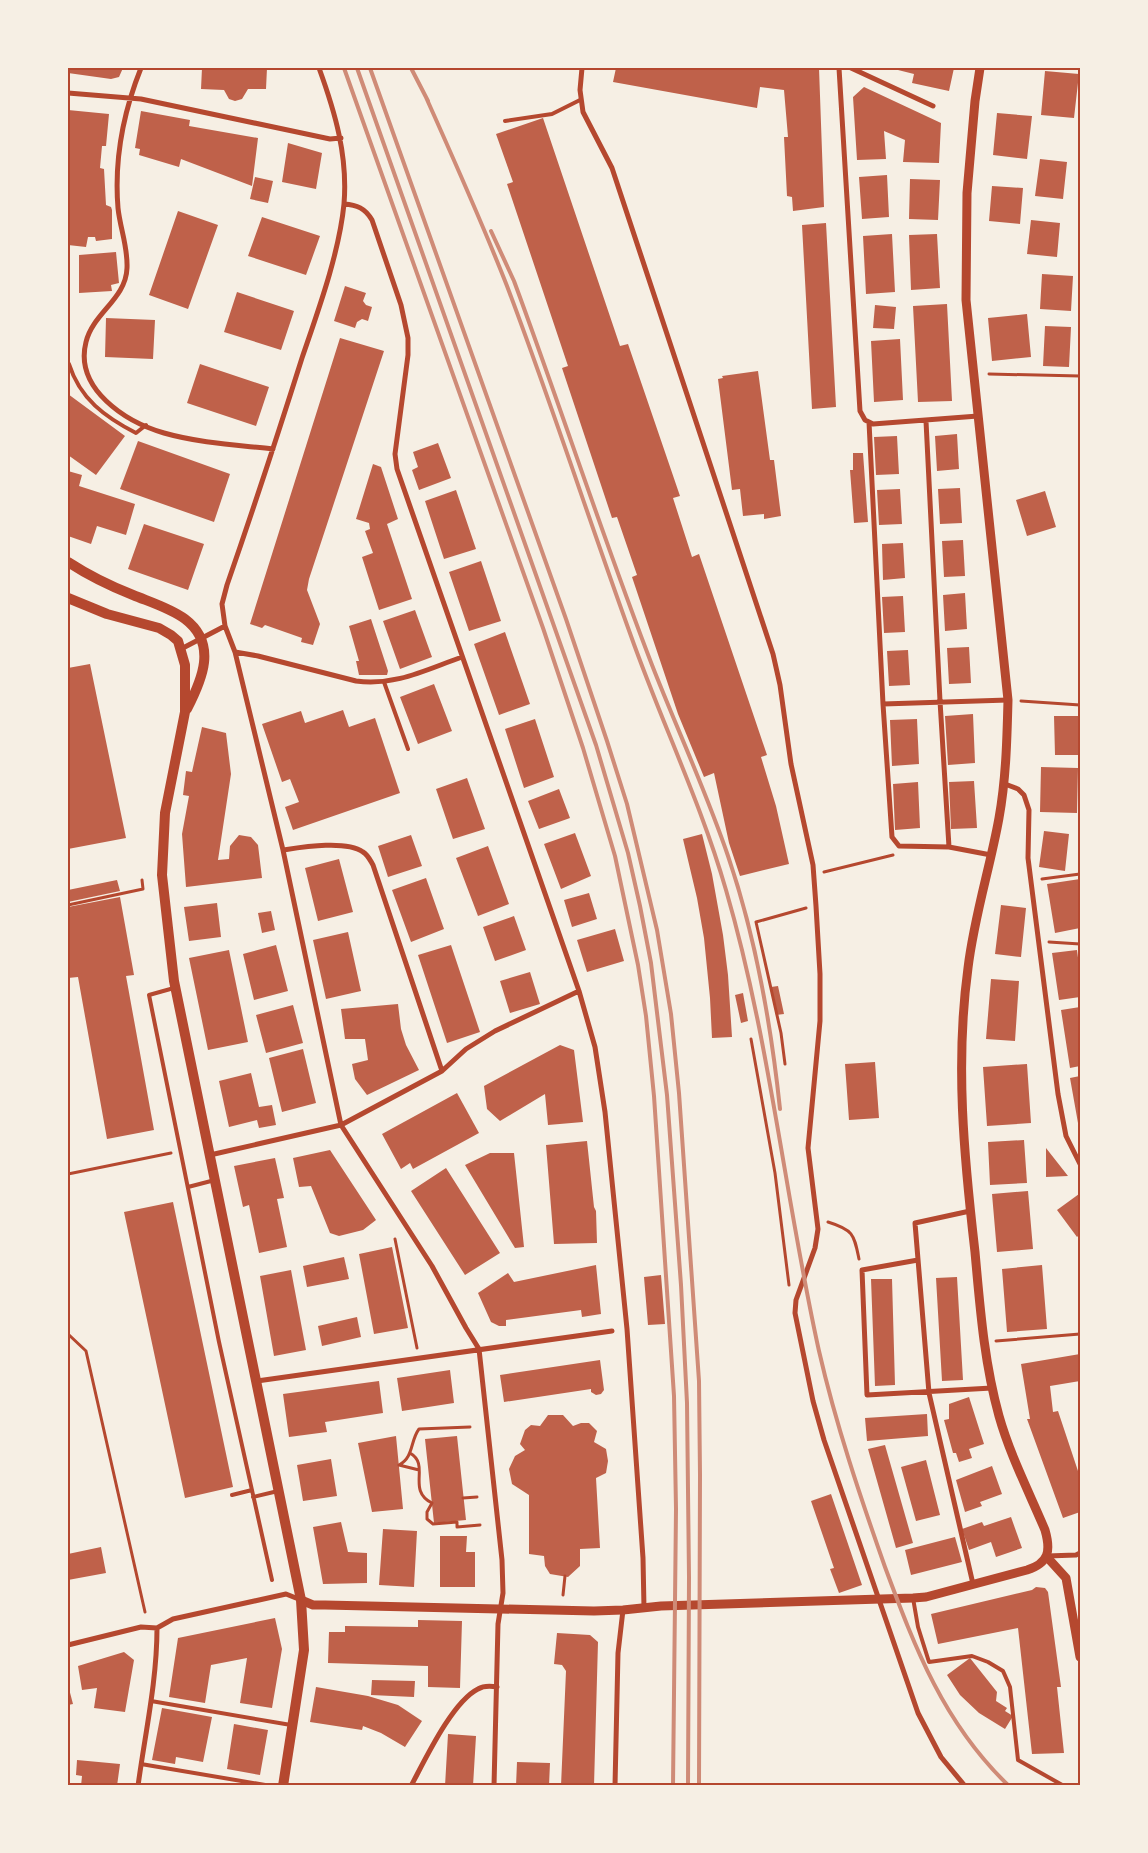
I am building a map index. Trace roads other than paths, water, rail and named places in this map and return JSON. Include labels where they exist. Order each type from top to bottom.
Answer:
[{"type":"main road","points":[[68,562],[102,582],[173,612],[195,628],[205,652],[204,668],[200,685],[185,712]]},
{"type":"main road","points":[[68,598],[108,614],[159,628],[172,635],[178,641],[185,665],[185,712],[165,813],[162,875],[176,988],[301,1600],[304,1650],[283,1786]]},
{"type":"street","points":[[141,68],[130,98],[122,129],[118,161],[118,209],[127,260],[125,279],[118,295],[90,330],[86,342],[85,365],[88,376],[101,396],[113,406],[146,426],[164,433],[186,438],[273,449]]},
{"type":"street","points":[[319,68],[332,104],[341,138],[344,204],[331,265],[222,604],[225,626],[235,652],[283,850],[341,1124],[432,1266],[479,1349],[502,1560],[503,1592],[498,1624],[494,1786]]},
{"type":"street","points":[[582,68],[580,100],[588,124],[612,168],[773,654],[780,685],[790,764],[810,846],[814,875],[820,974],[820,1021],[808,1148],[818,1229],[815,1248],[795,1307],[806,1370],[824,1440],[918,1713],[941,1757],[965,1786]]},
{"type":"street","points":[[839,68],[860,412],[869,422],[874,424],[978,416]]},
{"type":"street","points":[[851,68],[932,106]]},
{"type":"street","points":[[68,1645],[141,1627],[157,1628],[173,1619],[286,1594],[314,1605],[623,1610],[665,1606],[913,1598],[926,1597],[1038,1566],[1046,1556],[1048,1543],[1045,1530],[1008,1442],[992,1388],[970,1211],[962,1111],[962,1020],[968,966],[1005,784],[1008,700],[968,323],[966,225],[975,101],[980,68]]},
{"type":"street","points":[[68,93],[130,98],[330,139],[341,138]]},
{"type":"street","points":[[344,204],[359,207],[372,220],[406,322],[408,355],[396,462],[462,658],[579,991],[595,1047],[605,1112],[627,1330],[643,1558],[644,1608]]},
{"type":"street","points":[[926,421],[949,847]]},
{"type":"street","points":[[869,422],[883,704],[892,837],[899,846],[949,847],[991,855]]},
{"type":"street","points":[[181,649],[225,626]]},
{"type":"street","points":[[235,652],[356,681],[384,682],[396,681],[462,658]]},
{"type":"street","points":[[883,704],[1008,700]]},
{"type":"street","points":[[1005,784],[1018,789],[1028,803],[1030,817],[1028,858],[1058,1094],[1066,1136],[1080,1164]]},
{"type":"street","points":[[283,850],[304,847],[346,846],[363,852],[368,857],[373,865],[442,1072]]},
{"type":"street","points":[[210,1155],[341,1124],[442,1072],[466,1049],[495,1031],[579,991]]},
{"type":"street","points":[[970,1211],[915,1223],[929,1393],[973,1584]]},
{"type":"street","points":[[918,1260],[862,1270],[866,1395],[992,1388]]},
{"type":"street","points":[[257,1381],[612,1331]]},
{"type":"street","points":[[1046,1556],[1076,1555],[1080,1553]]},
{"type":"street","points":[[1046,1556],[1066,1578],[1080,1656]]},
{"type":"street","points":[[615,1786],[618,1653],[623,1610]]},
{"type":"street","points":[[138,1786],[151,1701],[157,1628]]},
{"type":"street","points":[[411,1786],[452,1715],[463,1700],[478,1688],[497,1686]]},
{"type":"lane","points":[[505,121],[552,114],[580,100]]},
{"type":"lane","points":[[70,364],[78,385],[94,406],[115,422],[136,433],[146,426]]},
{"type":"lane","points":[[384,682],[408,749]]},
{"type":"lane","points":[[176,988],[149,995],[219,1342],[272,1580]]},
{"type":"lane","points":[[188,1187],[215,1180]]},
{"type":"lane","points":[[232,1495],[252,1490]]},
{"type":"lane","points":[[253,1498],[279,1491]]},
{"type":"lane","points":[[913,1598],[918,1627],[929,1662],[972,1656],[988,1662],[1003,1671],[1010,1687],[1018,1760],[1064,1786]]},
{"type":"lane","points":[[151,1701],[293,1726]]},
{"type":"lane","points":[[141,1764],[271,1786]]},
{"type":"railway","points":[[344,68],[543,628],[583,748],[615,856],[638,965],[646,1016],[654,1096],[674,1396],[676,1509],[673,1786]]},
{"type":"railway","points":[[357,68],[596,745],[628,853],[651,963],[667,1095],[681,1285],[687,1403],[689,1577],[688,1786]]},
{"type":"railway","points":[[370,68],[566,619],[607,741],[627,804],[657,930],[671,1014],[679,1093],[699,1381],[699,1786]]},
{"type":"railway","points":[[411,68],[428,101]]},
{"type":"railway","points":[[425,95],[507,286],[631,636],[716,858],[741,947],[754,1004],[819,1351],[841,1433],[885,1567],[920,1656],[949,1711],[966,1737],[1009,1786]]},
{"type":"railway","points":[[491,231],[514,281],[634,617],[728,856],[747,918],[761,981],[780,1109]]}]
